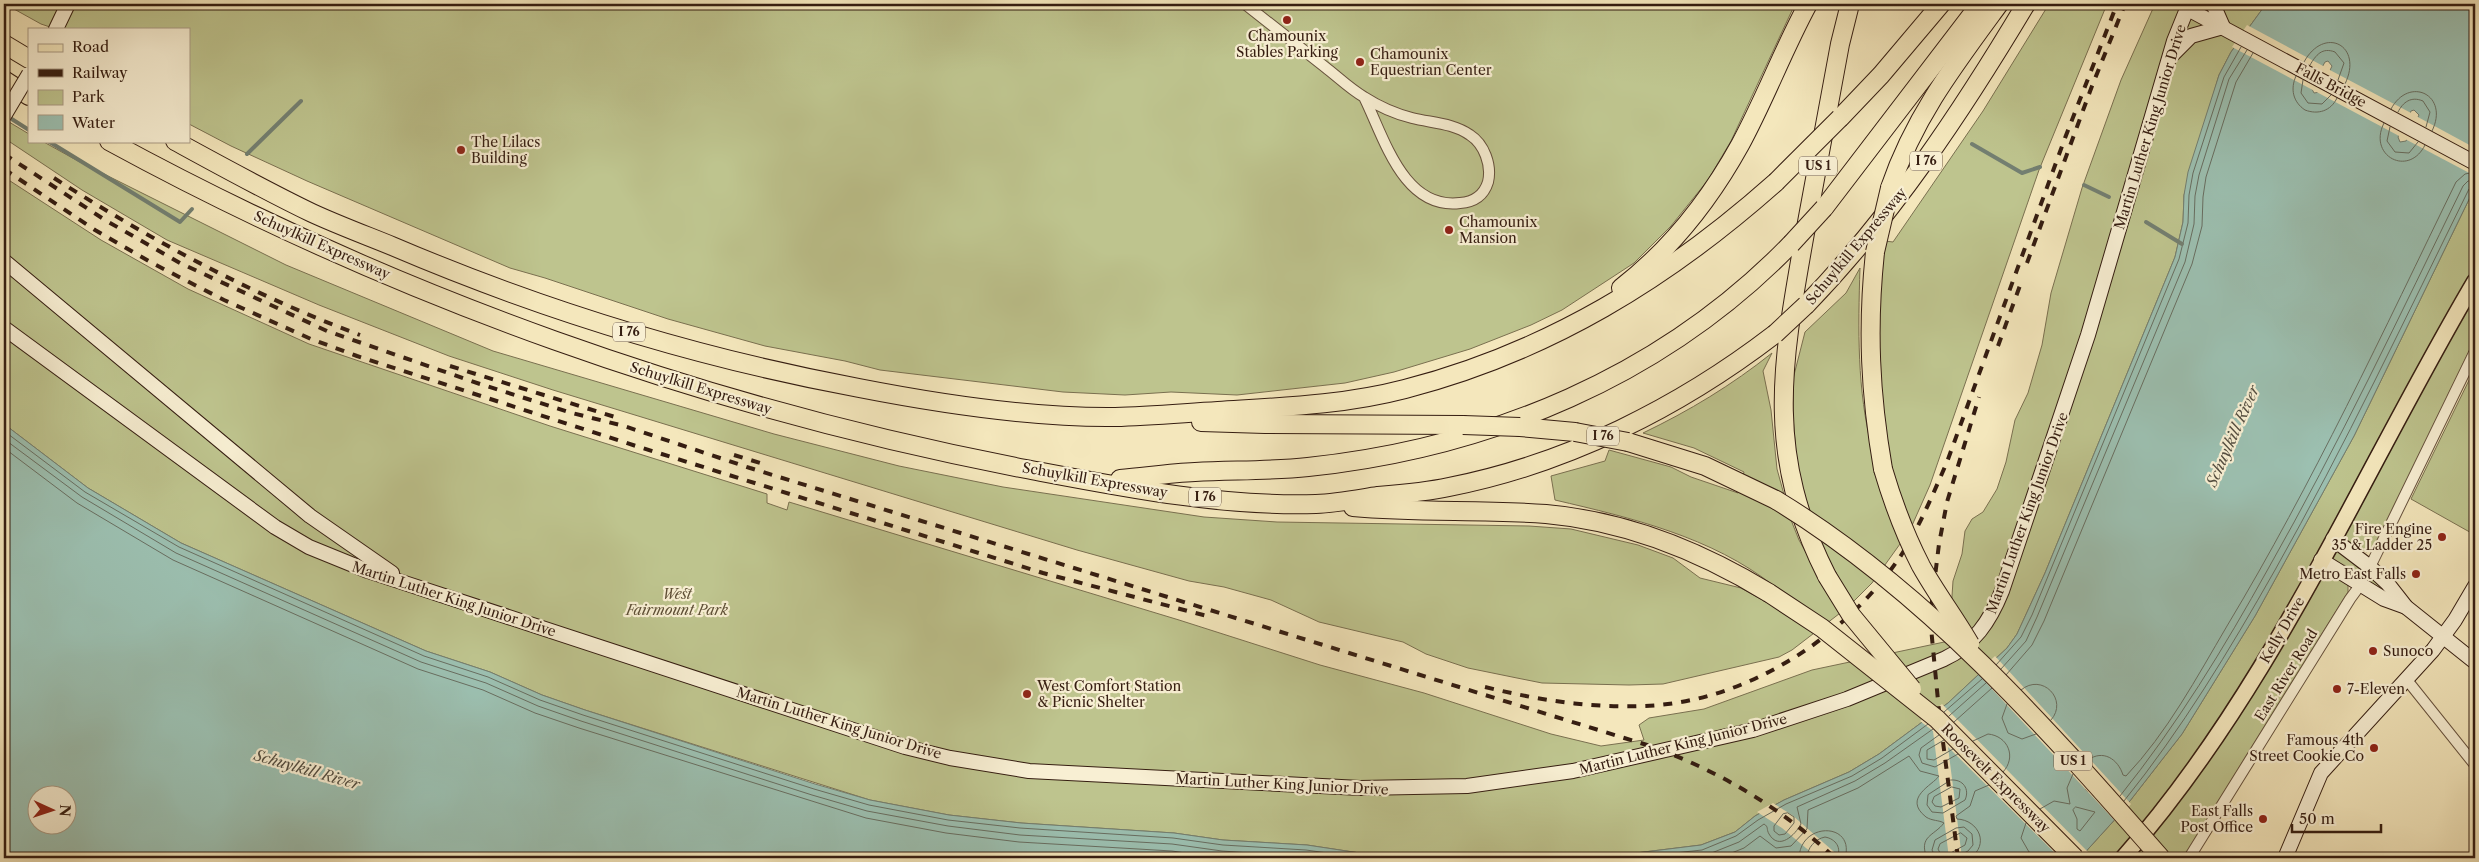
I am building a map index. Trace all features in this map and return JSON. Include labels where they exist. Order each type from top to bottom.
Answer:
[{"type":"highway","points":[[1558,332],[1644,270],[1665,250],[1702,205],[1740,146],[1808,4]]},
{"type":"highway","name":"US 1","points":[[1850,4],[1840,44],[1788,328],[1783,388],[1784,430],[1791,478],[1808,535],[1827,576],[1860,626],[1937,719]]},
{"type":"highway","name":"Schuylkill Expressway","points":[[177,142],[313,214],[424,260],[514,295],[634,334],[758,368],[882,393],[1012,410],[1113,417],[1281,407],[1365,398],[1408,388],[1466,370],[1558,332],[1616,302],[1671,267],[1725,226],[1776,182],[1881,75],[1941,4]]},
{"type":"highway","points":[[1094,482],[1196,472],[1274,471],[1345,462],[1412,450],[1517,421],[1604,383],[1673,343],[1751,284],[1791,244],[1824,208],[1980,4]]},
{"type":"highway","name":"US 1","points":[[1999,4],[1932,97],[1907,144],[1890,188],[1875,252],[1869,349],[1873,404],[1884,469],[1900,519],[1922,567],[1983,665],[2161,858]]},
{"type":"highway","name":"Schuylkill Expressway","points":[[111,142],[315,244],[475,310],[591,353],[731,398],[860,433],[965,457],[1094,482],[1215,498],[1318,504],[1448,487],[1543,462],[1674,402],[1723,373],[1775,334],[1806,305],[1864,240],[1933,151],[2026,4]]},
{"type":"highway","points":[[4,44],[28,58]]},
{"type":"highway","points":[[4,80],[28,95]]},
{"type":"highway","points":[[1113,417],[1265,424],[1520,427],[1574,432],[1628,442],[1705,466],[1776,500],[1828,533],[1877,570],[1931,616],[1983,665]]},
{"type":"highway","points":[[1318,504],[1402,512],[1547,514],[1601,523],[1654,538],[1702,556],[1770,593],[1822,628],[1937,719]]},
{"type":"highway","name":"Roosevelt Expressway","points":[[1937,719],[2075,858]]},
{"type":"main road","points":[[56,28],[68,4]]},
{"type":"main road","points":[[2168,58],[2191,36],[2226,29],[2214,4]]},
{"type":"main road","name":"Falls Bridge","points":[[2188,6],[2226,29],[2475,163]]},
{"type":"main road","name":"Martin Luther King Junior Drive","points":[[4,328],[244,506],[309,547],[343,562],[905,747],[950,758],[1029,771],[1360,788],[1434,788],[1504,782],[1573,771],[1714,739],[1784,720],[1847,699],[1954,655],[1972,640],[1988,621],[2002,591],[2088,335],[2168,58],[2188,6]]},
{"type":"main road","points":[[4,116],[28,76]]},
{"type":"main road","points":[[4,261],[310,516],[408,583]]},
{"type":"main road","name":"Kelly Drive","points":[[2123,858],[2146,832],[2222,729],[2333,539],[2433,354],[2475,281]]},
{"type":"main road","points":[[309,547],[316,526],[310,516]]},
{"type":"main road","points":[[2333,539],[2370,567],[2388,584],[2406,607],[2475,662]]},
{"type":"main road","points":[[2321,560],[2384,599],[2406,607]]},
{"type":"main road","points":[[2285,858],[2321,773],[2407,680],[2444,636],[2475,586]]},
{"type":"main road","points":[[2146,832],[2168,858]]},
{"type":"street","points":[[1245,4],[1364,97],[1398,113],[1452,126],[1471,135],[1478,142],[1488,162],[1488,181],[1480,196],[1472,201],[1451,204],[1441,203],[1421,194],[1405,178],[1394,162],[1364,97]]},
{"type":"street","points":[[2370,567],[2475,351]]},
{"type":"street","name":"East River Road","points":[[2189,858],[2361,584]]},
{"type":"street","points":[[2407,680],[2475,765]]},
{"type":"green space","points":[[5,4],[1795,4],[1731,141],[1708,180],[1671,226],[1634,263],[1562,310],[1531,325],[1470,349],[1394,372],[1345,383],[1237,395],[1171,392],[1125,395],[1063,392],[880,370],[845,361],[765,346],[668,319],[510,268],[307,181],[231,146],[190,125],[190,28],[53,28],[41,24]]},
{"type":"green space","points":[[2049,4],[2107,4],[2039,170],[1930,485],[1910,530],[1872,583],[1848,607],[1792,650],[1779,657],[1663,684],[1629,685],[1542,683],[1468,668],[1426,654],[1403,642],[1319,622],[1271,600],[1224,587],[1189,581],[1077,550],[553,390],[449,356],[319,305],[167,240],[82,190],[4,138],[4,119],[28,133],[28,142],[44,142],[286,265],[493,351],[774,434],[899,466],[1003,487],[1204,517],[1277,522],[1529,526],[1571,529],[1638,545],[1673,558],[1700,578],[1741,588],[1766,602],[1774,586],[1750,569],[1724,554],[1670,531],[1613,514],[1555,500],[1551,476],[1605,461],[1609,450],[1671,467],[1691,477],[1738,493],[1744,472],[1694,448],[1643,433],[1710,397],[1772,353],[1763,371],[1771,410],[1777,469],[1791,520],[1799,540],[1814,567],[1796,453],[1793,417],[1793,379],[1805,332],[1846,293],[1860,268],[1859,337],[1861,382],[1872,449],[1873,345],[1885,241],[1893,242],[1983,111]]},
{"type":"green space","name":"West Fairmount Park","points":[[2155,4],[2198,6],[2199,4],[2266,4],[2231,52],[2219,75],[2184,195],[2183,222],[2175,257],[2045,573],[2017,634],[2007,648],[1948,703],[1879,754],[1849,772],[1784,800],[1755,816],[1735,832],[1701,845],[1595,858],[1447,858],[1373,855],[1307,845],[1223,840],[1174,833],[1021,823],[949,815],[870,800],[585,710],[542,695],[490,672],[426,651],[181,543],[88,488],[4,424],[4,177],[101,240],[188,289],[309,344],[550,426],[767,494],[767,503],[787,510],[789,502],[1179,620],[1320,665],[1424,693],[1551,734],[1601,746],[1644,740],[1639,725],[1649,718],[1704,709],[1812,670],[1949,641],[1953,581],[1962,554],[1965,531],[1972,519],[1983,512],[1997,489],[2006,462],[2015,420],[2028,393],[2042,345],[2051,293],[2082,188],[2121,80]]},
{"type":"green space","points":[[2475,187],[2475,339],[2374,549],[2366,552],[2357,545],[2348,559],[2386,591],[2383,592],[2344,565],[2340,576],[2348,583],[2348,592],[2183,858],[2080,858],[2119,815],[2182,734],[2255,616],[2354,436]]},
{"type":"green space","points":[[2475,368],[2475,535],[2411,499]]},
{"type":"water","name":"Schuylkill River","points":[[2266,4],[2475,4],[2475,187],[2354,436],[2255,616],[2182,734],[2119,815],[2080,858],[1822,858],[1825,848],[1816,858],[1595,858],[1701,845],[1735,832],[1755,816],[1784,800],[1849,772],[1879,754],[1948,703],[2007,648],[2017,634],[2045,573],[2175,257],[2183,222],[2184,195],[2188,172],[2219,75],[2231,52]],"holes":[[[2328,61],[2332,66],[2320,92],[2314,93],[2311,87],[2325,62]],[[2414,110],[2419,115],[2406,141],[2400,142],[2398,137],[2411,111]],[[2101,774],[2104,777],[2088,792],[2085,789]]]},
{"type":"water","name":"Schuylkill River","points":[[4,424],[88,488],[181,543],[426,651],[490,672],[542,695],[585,710],[815,784],[870,800],[949,815],[1021,823],[1174,833],[1223,840],[1307,845],[1373,855],[1447,858],[4,858]]},
{"type":"pier","points":[[2247,25],[2325,67],[2314,88],[2315,91],[2318,91],[2328,69],[2413,114],[2401,137],[2232,47]]},
{"type":"pier","points":[[2416,116],[2475,148],[2475,176],[2405,139]]},
{"type":"pier","points":[[1995,656],[2131,804],[2116,822],[1977,673]]},
{"type":"pier","points":[[1942,704],[2089,853],[2084,858],[2060,858],[1948,747],[1962,858],[1949,858],[1933,731],[1920,721]]},
{"type":"pier","points":[[1773,803],[1792,815],[1841,858],[1818,858],[1782,828],[1757,812]]},
{"type":"waterway","points":[[247,154],[301,101]]},
{"type":"waterway","points":[[7,116],[28,129]]},
{"type":"waterway","points":[[50,142],[180,222],[192,209]]},
{"type":"waterway","points":[[1972,144],[2022,173],[2040,167]]},
{"type":"waterway","points":[[2084,185],[2109,197]]},
{"type":"waterway","points":[[2146,222],[2182,244]]},
{"type":"railway","points":[[1485,687],[1524,696],[1603,706],[1643,706],[1681,702],[1718,693],[1754,679],[1788,661],[1821,639],[1877,587],[1900,557],[1913,534],[1947,462],[2065,138],[2117,4]]},
{"type":"railway","points":[[2027,263],[2092,86],[2125,4]]},
{"type":"railway","points":[[4,154],[105,220],[180,263],[327,331],[480,384],[572,413],[624,426],[750,468],[1647,745],[1699,766],[1747,792],[1792,822],[1835,858]]},
{"type":"railway","points":[[4,169],[95,230],[154,264],[224,300],[311,339],[357,356],[636,446],[1043,573],[1207,616]]},
{"type":"railway","points":[[54,178],[128,223],[203,265],[280,302],[360,335]]},
{"type":"railway","points":[[1998,346],[2022,280]]},
{"type":"railway","points":[[450,366],[615,417]]},
{"type":"railway","points":[[1958,858],[1939,711],[1930,617],[1939,544],[1947,502],[1979,397]]},
{"type":"railway","points":[[734,455],[767,465]]},
{"type":"place","name":"Chamounix Stables Parking","points":[[1287,20]]},
{"type":"place","name":"Chamounix Equestrian Center","points":[[1360,62]]},
{"type":"place","name":"The Lilacs Building","points":[[461,150]]},
{"type":"place","name":"Chamounix Mansion","points":[[1449,230]]},
{"type":"place","name":"Fire Engine 35 & Ladder 25","points":[[2442,537]]},
{"type":"place","name":"Metro East Falls","points":[[2416,574]]},
{"type":"place","name":"Sunoco","points":[[2373,651]]},
{"type":"place","name":"7-Eleven","points":[[2337,689]]},
{"type":"place","name":"West Comfort Station & Picnic Shelter","points":[[1027,694]]},
{"type":"place","name":"Famous 4th Street Cookie Co","points":[[2374,748]]},
{"type":"place","name":"East Falls Post Office","points":[[2263,819]]}]
